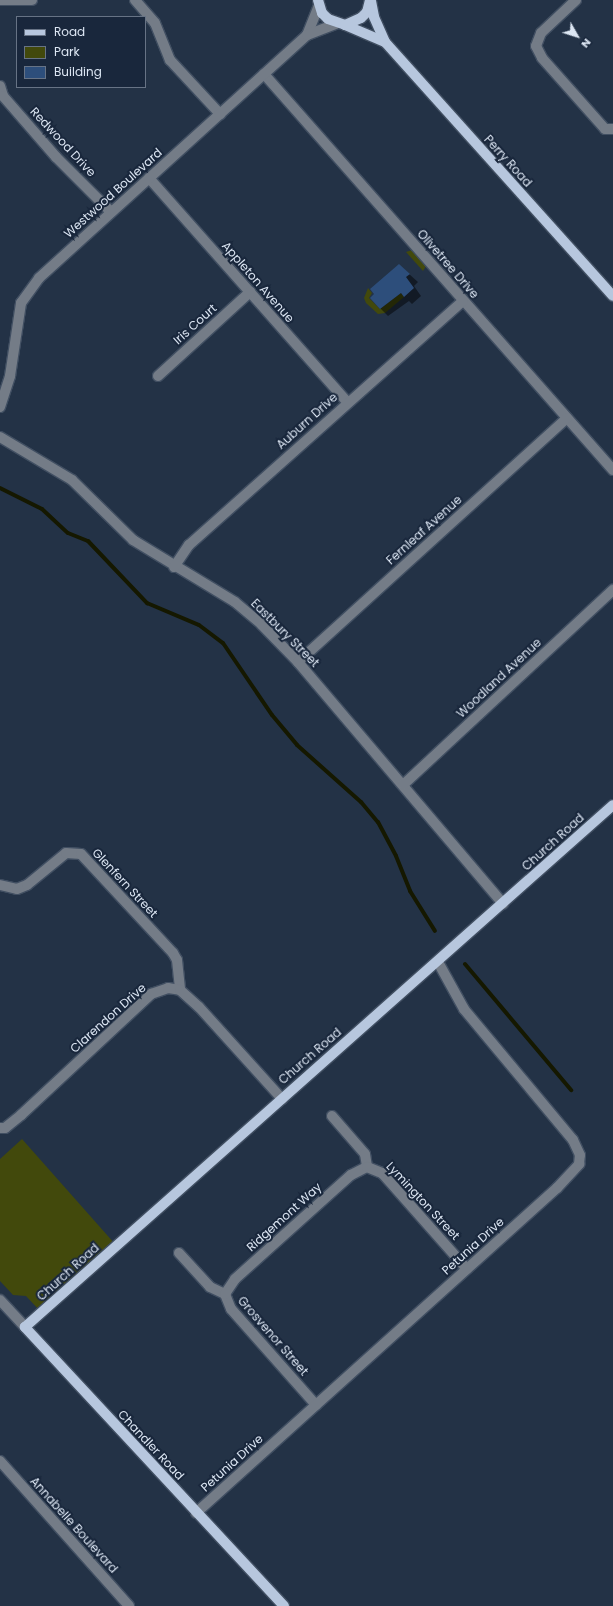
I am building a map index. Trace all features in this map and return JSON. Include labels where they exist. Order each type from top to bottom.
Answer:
[{"type":"main road","points":[[340,24],[361,18],[367,12],[370,0]]},
{"type":"main road","name":"Perry Road","points":[[370,0],[374,17],[385,42],[613,296]]},
{"type":"main road","name":"Perry Road","points":[[318,3],[322,13],[340,24],[385,42]]},
{"type":"main road","name":"Church Road","points":[[25,1327],[438,962],[613,805]]},
{"type":"main road","name":"Chandler Road","points":[[25,1327],[196,1513],[284,1606]]},
{"type":"street","points":[[0,0],[32,0]]},
{"type":"street","points":[[135,0],[155,23],[170,60],[220,114]]},
{"type":"street","points":[[576,0],[541,33],[536,46],[542,58],[605,130],[613,129]]},
{"type":"street","name":"Westwood Boulevard","points":[[307,35],[318,3]]},
{"type":"street","name":"Westwood Boulevard","points":[[0,407],[10,376],[18,314],[25,296],[39,278],[307,35],[340,24]]},
{"type":"street","name":"Olivetree Drive","points":[[264,74],[613,470]]},
{"type":"street","name":"Redwood Drive","points":[[0,86],[3,96],[56,157],[111,212]]},
{"type":"street","name":"Appleton Avenue","points":[[149,178],[348,403]]},
{"type":"street","name":"Iris Court","points":[[158,376],[250,292]]},
{"type":"street","name":"Auburn Drive","points":[[174,567],[189,545],[463,301]]},
{"type":"street","name":"Fernleaf Avenue","points":[[298,662],[567,418]]},
{"type":"street","name":"Eastbury Street","points":[[0,437],[72,480],[133,540],[174,567],[235,602],[298,662],[503,904]]},
{"type":"street","name":"Woodland Avenue","points":[[403,785],[613,590]]},
{"type":"street","name":"Glenfern Street","points":[[0,885],[17,889],[27,885],[66,853],[81,854],[172,953],[177,960],[180,990]]},
{"type":"street","name":"Petunia Drive","points":[[196,1513],[571,1175],[579,1164],[580,1155],[573,1140],[464,1008],[438,962]]},
{"type":"street","name":"Clarendon Drive","points":[[0,1128],[5,1128],[21,1115],[151,994],[168,988],[180,990]]},
{"type":"street","points":[[180,990],[282,1099]]},
{"type":"street","name":"Lymington Street","points":[[332,1116],[365,1154],[367,1167],[382,1173],[467,1269]]},
{"type":"street","name":"Ridgemont Way","points":[[225,1294],[235,1279],[355,1172],[367,1167]]},
{"type":"street","name":"Grosvenor Street","points":[[179,1253],[210,1287],[225,1294],[231,1310],[316,1405]]},
{"type":"street","name":"Chandler Road","points":[[1,1304],[25,1327]]},
{"type":"street","name":"Annabelle Boulevard","points":[[0,1461],[129,1606]]},
{"type":"green space","points":[[412,250],[426,266],[423,271],[406,252]]},
{"type":"green space","points":[[368,288],[372,293],[369,298],[380,309],[401,293],[404,297],[385,313],[378,314],[366,303],[364,298]]},
{"type":"green space","points":[[22,1139],[115,1244],[40,1311],[26,1296],[13,1295],[0,1281],[0,1159]]},
{"type":"building","points":[[399,264],[410,274],[406,277],[414,288],[404,297],[401,293],[380,309],[370,298],[374,294],[370,289]]},
{"type":"waterway","points":[[0,488],[42,509],[68,533],[88,541],[147,603],[199,625],[223,643],[272,715],[297,745],[361,802],[378,822],[396,856],[410,891],[435,931]]},
{"type":"waterway","points":[[465,964],[571,1090]]}]
